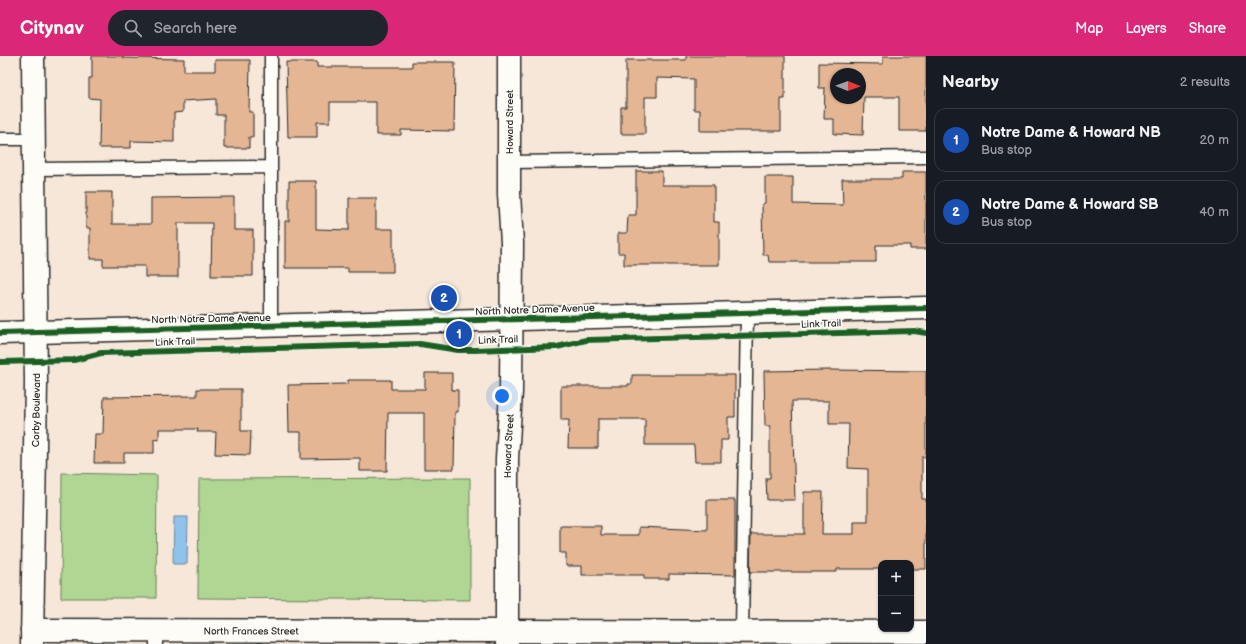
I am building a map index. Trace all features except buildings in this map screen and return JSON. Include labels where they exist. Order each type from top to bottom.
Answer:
[{"type":"street","name":"Corby Boulevard","points":[[32,637],[36,332],[33,169],[33,56]]},
{"type":"street","name":"Howard Street","points":[[507,637],[507,459],[511,392],[512,243],[509,162],[509,56]]},
{"type":"street","name":"North Notre Dame Avenue","points":[[0,333],[271,327],[926,308]]},
{"type":"street","name":"North Frances Street","points":[[32,637],[507,637],[742,632],[926,632]]},
{"type":"lane","points":[[271,56],[271,327]]},
{"type":"lane","points":[[0,139],[33,138]]},
{"type":"lane","points":[[509,162],[926,157]]},
{"type":"lane","points":[[33,169],[270,167]]},
{"type":"lane","points":[[742,632],[747,313]]},
{"type":"green space","points":[[62,473],[157,475],[156,598],[61,598]]},
{"type":"green space","points":[[470,478],[470,600],[198,598],[199,479]]},
{"type":"water","points":[[174,517],[188,517],[187,564],[173,564]]},
{"type":"cycle path","name":"Link Trail","points":[[0,333],[926,308]]},
{"type":"cycle path","name":"Link Trail","points":[[0,362],[74,360],[101,353],[420,344],[458,350],[475,350],[557,347],[586,340],[914,331],[926,333]]},
{"type":"place","name":"Notre Dame & Howard SB","points":[[444,298]]},
{"type":"place","name":"Notre Dame & Howard NB","points":[[459,334]]}]
